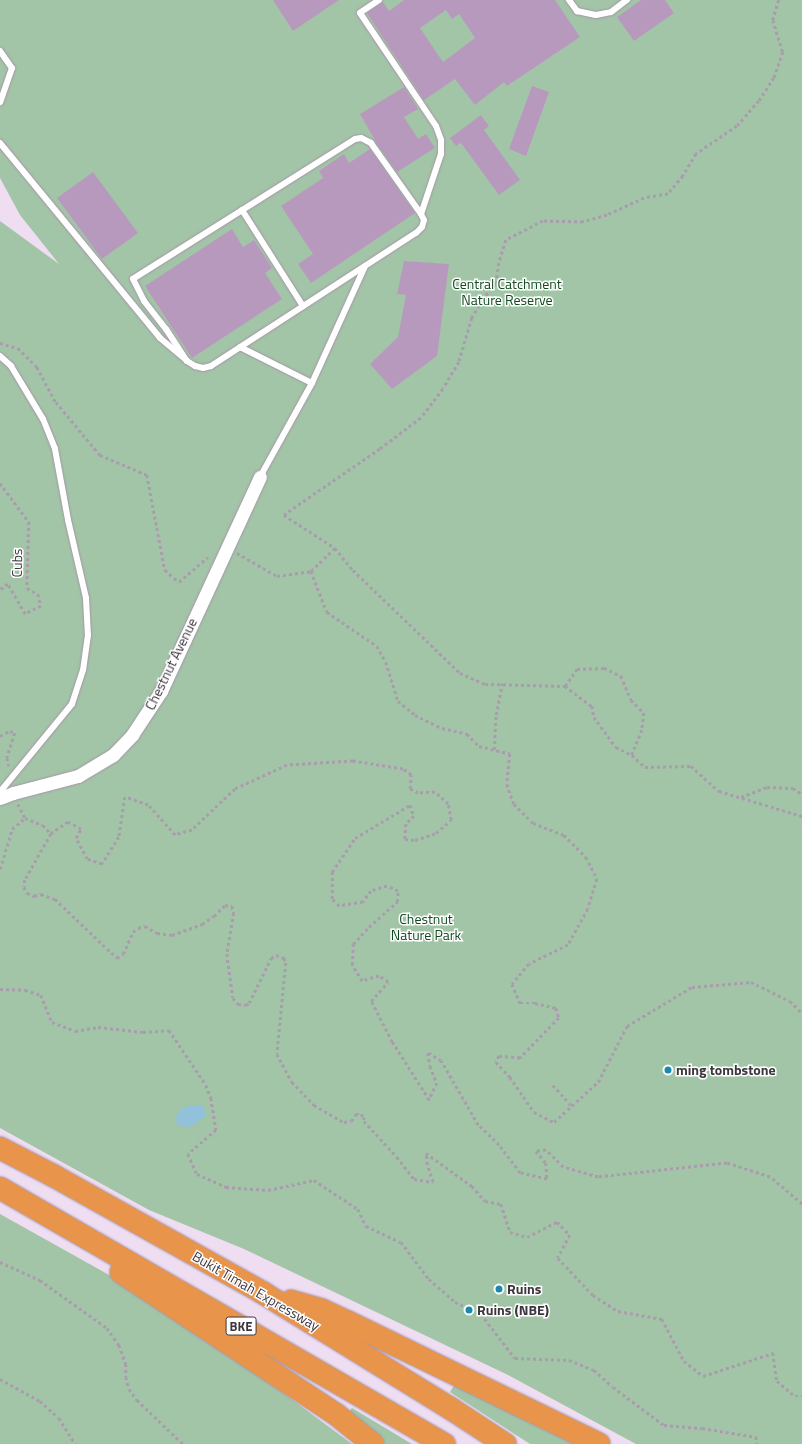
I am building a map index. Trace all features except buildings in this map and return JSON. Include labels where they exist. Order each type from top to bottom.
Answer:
[{"type":"highway","name":"Bukit Timah Expressway","points":[[0,1148],[54,1176],[264,1293],[450,1408],[505,1444]]},
{"type":"highway","name":"BKE","points":[[0,1188],[38,1208],[444,1444]]},
{"type":"highway","points":[[38,1208],[116,1268],[337,1415],[373,1444]]},
{"type":"highway","points":[[264,1293],[322,1310],[599,1444]]},
{"type":"street","name":"Chestnut Avenue","points":[[0,798],[13,793],[78,776],[113,755],[124,745],[143,721],[161,691],[260,477]]},
{"type":"lane","points":[[379,0],[360,13],[436,126],[441,140],[441,154],[421,214]]},
{"type":"lane","points":[[569,0],[577,11],[596,15],[611,12],[627,0]]},
{"type":"lane","points":[[0,51],[12,68],[0,102]]},
{"type":"lane","points":[[0,143],[160,338],[187,361],[195,366],[203,368],[211,366],[416,233],[422,227],[424,220],[421,214],[371,143],[361,138],[355,139],[133,279],[144,301],[187,361]]},
{"type":"lane","points":[[242,210],[303,306]]},
{"type":"lane","points":[[260,477],[312,384],[365,266]]},
{"type":"lane","points":[[240,347],[312,384]]},
{"type":"lane","points":[[0,356],[11,366],[43,419],[55,449],[68,520],[86,598],[88,635],[82,670],[72,704],[0,792]]},
{"type":"path","points":[[779,0],[773,20],[783,52],[774,78],[759,101],[737,126],[696,154],[683,176],[668,194],[644,198],[607,215],[584,222],[543,221],[506,240],[499,263],[496,284],[482,300],[472,318],[459,362],[443,389],[421,418],[380,449],[284,515],[335,548],[353,570],[460,673],[485,684],[565,686],[592,706],[594,717],[616,747],[632,755],[645,767],[691,766],[719,791],[802,816]]},
{"type":"path","points":[[0,343],[18,348],[37,367],[56,402],[100,455],[147,475],[164,570],[179,582],[214,552],[224,552],[277,576],[311,571],[335,548]]},
{"type":"path","name":"Cubs","points":[[0,483],[29,522],[27,588],[38,594],[41,606],[25,614],[8,584],[0,590]]},
{"type":"path","points":[[311,571],[327,612],[377,646],[386,662],[398,701],[415,715],[442,728],[467,734],[479,746],[510,754],[507,784],[514,804],[533,823],[564,835],[586,857],[597,879],[588,910],[568,945],[529,964],[512,984],[520,1003],[535,1003],[556,1008],[559,1018],[520,1058],[499,1056],[496,1062],[510,1077],[534,1112],[554,1122],[570,1105],[598,1082],[626,1026],[692,987],[751,982],[790,1001],[802,1013]]},
{"type":"path","points":[[565,686],[577,669],[604,668],[621,676],[631,700],[644,713],[642,730],[632,755]]},
{"type":"path","points":[[494,750],[496,715],[502,684]]},
{"type":"path","points":[[0,736],[10,731],[15,733],[7,758],[13,776]]},
{"type":"path","points":[[802,1204],[770,1176],[728,1163],[598,1177],[563,1167],[546,1150],[536,1151],[546,1163],[547,1179],[520,1173],[498,1145],[478,1125],[441,1061],[428,1054],[430,1066],[437,1083],[430,1100],[392,1042],[371,1000],[388,982],[379,976],[362,981],[352,965],[353,944],[369,927],[397,902],[398,891],[387,886],[371,891],[364,902],[339,906],[332,899],[332,872],[355,838],[410,805],[414,816],[406,824],[405,839],[415,840],[436,833],[451,820],[448,804],[435,792],[418,793],[410,789],[411,775],[403,769],[353,761],[287,765],[235,789],[192,830],[175,834],[148,805],[125,797],[119,837],[102,864],[86,859],[76,838],[80,829],[68,822],[51,834],[25,880],[24,887],[27,893],[34,896],[41,894],[54,899],[117,958],[123,954],[133,932],[138,928],[145,926],[157,933],[172,934],[202,924],[214,916],[223,906],[230,905],[234,910],[227,954],[233,998],[242,1005],[249,1003],[271,958],[279,955],[284,958],[286,963],[277,1054],[292,1082],[314,1105],[344,1122],[351,1121],[356,1114],[361,1114],[364,1121],[397,1157],[414,1179],[433,1182],[427,1165],[426,1153],[472,1186],[485,1201],[501,1204],[510,1232],[527,1237],[558,1222],[570,1234],[558,1258],[593,1295],[618,1311],[662,1319],[684,1361],[703,1376],[773,1353],[777,1381],[795,1396],[802,1396]]},
{"type":"path","points":[[740,797],[767,787],[794,788],[802,794]]},
{"type":"path","points":[[0,869],[12,829],[25,818],[43,825],[51,834]]},
{"type":"path","points":[[0,988],[25,990],[41,995],[52,1022],[75,1031],[98,1027],[143,1032],[169,1030],[206,1084],[211,1098],[216,1130],[188,1154],[197,1174],[226,1187],[268,1190],[314,1180],[358,1209],[366,1226],[401,1242],[429,1279],[455,1302],[480,1314],[515,1358],[570,1360],[594,1370],[613,1387],[664,1425],[702,1428],[756,1437],[757,1444]]},
{"type":"path","points":[[553,1085],[570,1105]]},
{"type":"path","points":[[0,1262],[40,1280],[108,1328],[119,1345],[126,1364],[126,1377],[129,1389],[137,1400],[183,1444]]},
{"type":"path","points":[[0,1379],[40,1401],[59,1418],[75,1444]]},
{"type":"green space","name":"Chestnut Nature Park","points":[[0,0],[802,0],[802,1444],[636,1444],[508,1375],[244,1249],[149,1210],[0,1128],[0,221],[59,264],[20,215],[0,178]]},
{"type":"green space","points":[[0,1214],[111,1276],[235,1357],[352,1444],[0,1444]]},
{"type":"green space","points":[[455,1384],[575,1444],[530,1444],[450,1392]]},
{"type":"green space","points":[[352,1408],[412,1444],[385,1444],[347,1414]]},
{"type":"water","points":[[192,1105],[203,1105],[206,1116],[190,1127],[177,1125],[176,1116],[181,1109]]},
{"type":"place","name":"ming tombstone","points":[[668,1070]]},
{"type":"place","name":"Ruins","points":[[499,1289]]},
{"type":"place","name":"Ruins (NBE)","points":[[469,1310]]},
{"type":"park label","name":"Central Catchment Nature Reserve","points":[[507,292]]}]
